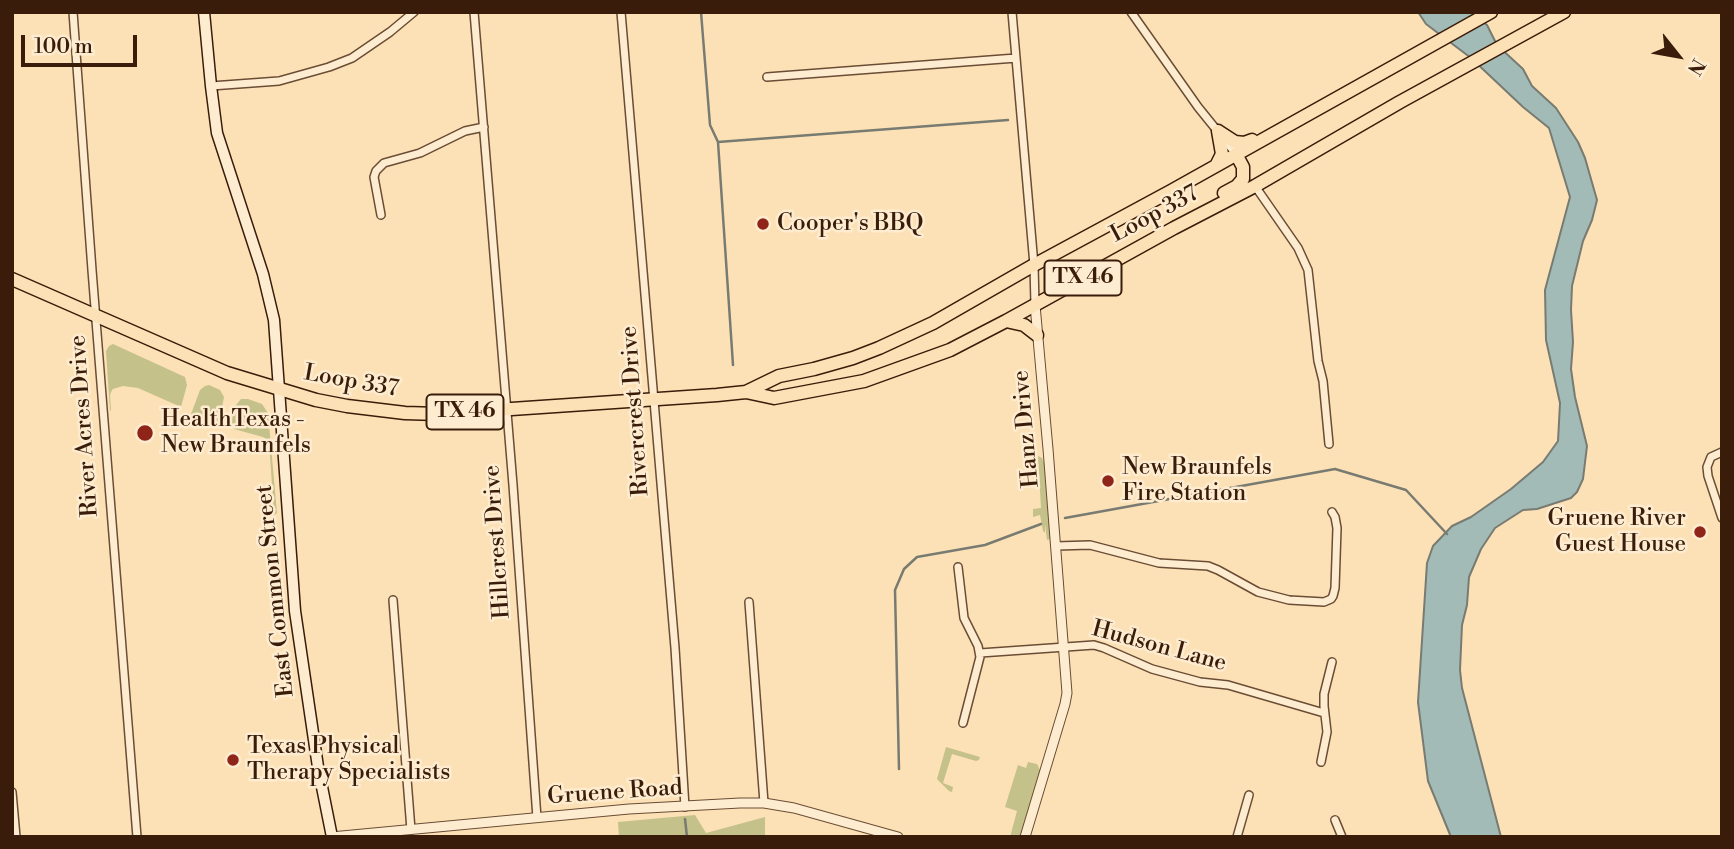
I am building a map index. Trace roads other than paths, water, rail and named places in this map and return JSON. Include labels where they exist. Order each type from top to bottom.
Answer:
[{"type":"main road","name":"East Common Street","points":[[204,12],[217,133],[247,223],[274,320],[295,611],[318,767],[332,837]]},
{"type":"main road","name":"Loop 337","points":[[746,392],[779,376],[853,358],[933,323],[1491,12]]},
{"type":"main road","name":"Loop 337","points":[[12,279],[226,373],[316,400],[380,411],[438,414],[746,392],[774,398],[864,380],[950,350],[1255,186],[1564,12]]},
{"type":"main road","points":[[1218,131],[1231,141],[1244,143],[1308,108],[1317,109]]},
{"type":"main road","points":[[1217,164],[1222,154],[1218,131]]},
{"type":"main road","points":[[1164,233],[1174,221],[1240,183],[1243,167],[1236,154]]},
{"type":"main road","points":[[1006,321],[1024,325],[1037,335]]},
{"type":"street","name":"River Acres Drive","points":[[73,12],[137,837]]},
{"type":"street","points":[[211,86],[279,81],[329,67],[352,58],[414,12]]},
{"type":"street","name":"Hillcrest Drive","points":[[474,12],[537,818]]},
{"type":"street","name":"Rivercrest Drive","points":[[621,12],[675,648],[685,807]]},
{"type":"street","name":"Hanz Drive","points":[[1012,12],[1067,681],[1065,704],[1025,837]]},
{"type":"street","points":[[1131,12],[1191,97],[1236,154]]},
{"type":"street","points":[[767,77],[1016,58]]},
{"type":"street","points":[[381,215],[374,177],[384,163],[420,153],[466,131],[484,127]]},
{"type":"street","points":[[1255,186],[1298,248],[1308,270],[1329,444]]},
{"type":"street","points":[[1722,452],[1711,457],[1707,467],[1722,518]]},
{"type":"street","points":[[1056,546],[1090,545],[1158,563],[1208,566],[1258,592],[1289,600],[1324,602],[1331,599],[1335,593],[1336,528],[1332,512]]},
{"type":"street","points":[[958,567],[964,618],[980,653],[963,723]]},
{"type":"street","points":[[393,600],[411,830]]},
{"type":"street","points":[[749,602],[764,803]]},
{"type":"street","name":"Hudson Lane","points":[[980,653],[1088,644],[1101,646],[1152,669],[1200,682],[1228,685],[1324,713]]},
{"type":"street","points":[[1321,762],[1326,737],[1324,694],[1332,662]]},
{"type":"street","points":[[12,792],[16,837]]},
{"type":"street","points":[[1237,837],[1249,795]]},
{"type":"street","name":"Gruene Road","points":[[332,837],[629,809],[764,803],[816,813],[898,837]]},
{"type":"street","points":[[1335,820],[1342,837]]},
{"type":"water","points":[[1418,12],[1470,12],[1487,25],[1497,45],[1523,69],[1532,86],[1556,108],[1578,142],[1597,200],[1572,286],[1571,369],[1587,446],[1583,479],[1571,498],[1537,509],[1523,510],[1495,528],[1481,549],[1469,577],[1462,625],[1462,688],[1501,837],[1451,837],[1428,781],[1418,702],[1427,563],[1433,546],[1452,526],[1471,517],[1511,489],[1543,462],[1558,441],[1560,403],[1546,340],[1545,290],[1570,197],[1549,128],[1471,58],[1426,24]]},
{"type":"waterway","points":[[701,12],[710,125],[718,142],[1008,120]]},
{"type":"waterway","points":[[718,142],[733,365]]},
{"type":"waterway","points":[[1065,518],[1335,469],[1406,490],[1447,534]]},
{"type":"waterway","points":[[899,769],[895,590],[904,569],[917,557],[985,545],[1041,524]]},
{"type":"waterway","points":[[685,819],[687,837]]},
{"type":"place","name":"Cooper's BBQ","points":[[763,224]]},
{"type":"place","name":"HealthTexas - New Braunfels","points":[[145,433]]},
{"type":"place","name":"New Braunfels Fire Station","points":[[1108,481]]},
{"type":"place","name":"Gruene River Guest House","points":[[1700,532]]},
{"type":"place","name":"Texas Physical Therapy Specialists","points":[[233,760]]}]
